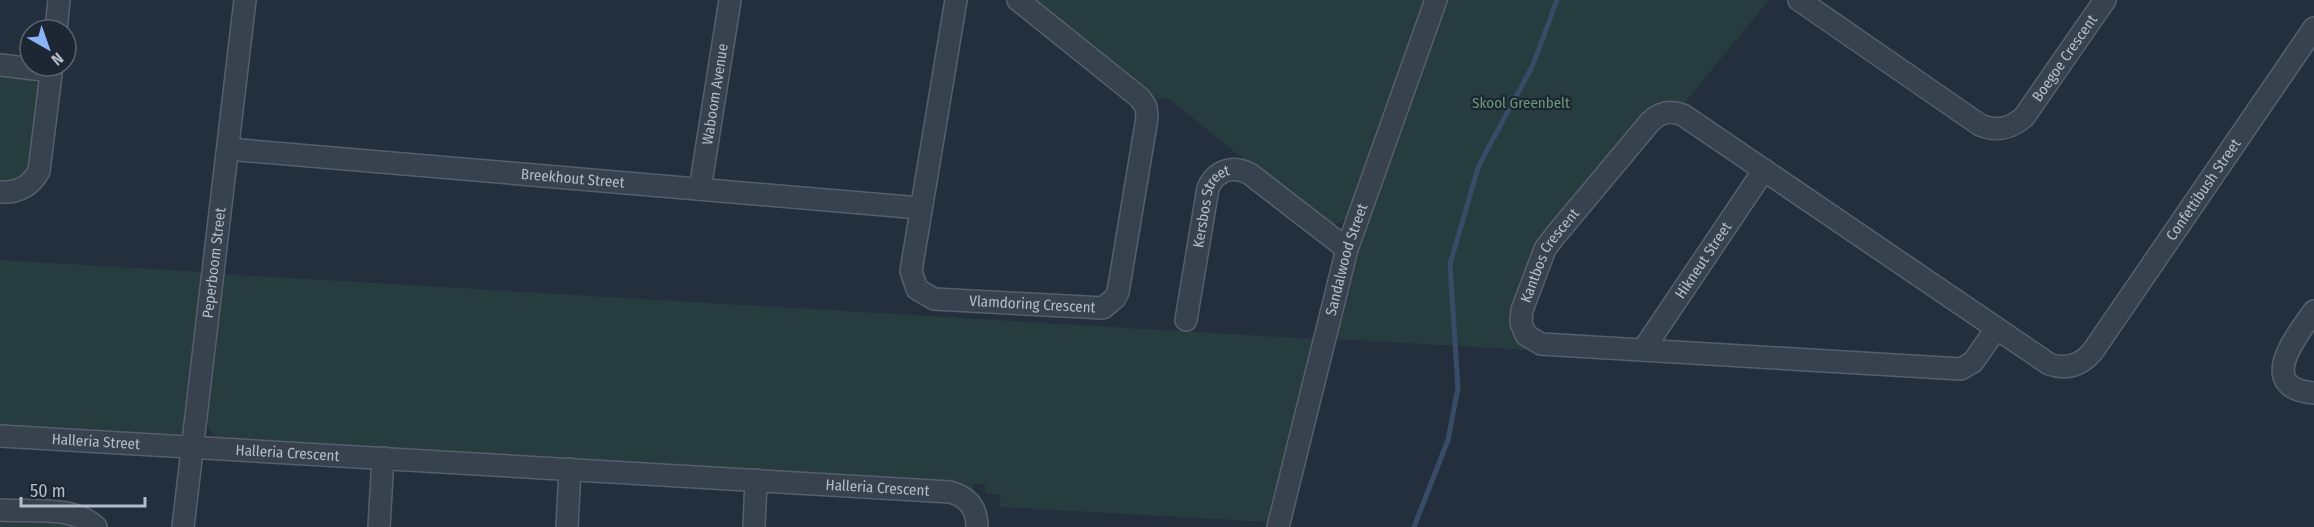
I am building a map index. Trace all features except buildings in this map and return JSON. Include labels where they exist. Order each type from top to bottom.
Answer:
[{"type":"street","points":[[57,18],[59,0]]},
{"type":"street","name":"Peperboom Street","points":[[183,527],[245,0]]},
{"type":"street","name":"Waboom Avenue","points":[[700,189],[730,0]]},
{"type":"street","name":"Vlamdoring Crescent","points":[[956,0],[920,208],[912,277],[917,289],[927,297],[1096,309],[1115,298],[1145,130],[1146,107],[1140,98],[1018,0]]},
{"type":"street","name":"Sandalwood Street","points":[[1278,527],[1347,249],[1436,0]]},
{"type":"street","name":"Boegoe Crescent","points":[[1799,0],[1980,125],[2003,129],[2024,117],[2105,0]]},
{"type":"street","name":"Confettibush Street","points":[[2093,351],[2314,28]]},
{"type":"street","points":[[0,65],[18,66]]},
{"type":"street","points":[[0,192],[19,191],[32,182],[39,171],[50,78]]},
{"type":"street","name":"Kantbos Crescent","points":[[1996,328],[1973,362],[1960,369],[1541,344],[1526,335],[1520,316],[1549,242],[1650,122],[1662,114],[1676,112],[2056,367],[2078,364],[2093,351]]},
{"type":"street","name":"Breekhout Street","points":[[228,149],[920,208]]},
{"type":"street","name":"Kersbos Street","points":[[1186,320],[1208,188],[1221,173],[1233,169],[1250,174],[1347,249]]},
{"type":"street","name":"Hikneut Street","points":[[1643,350],[1764,170]]},
{"type":"street","points":[[2314,311],[2289,347],[2283,363],[2289,383],[2297,389],[2314,393]]},
{"type":"street","name":"Halleria Street","points":[[0,436],[193,447]]},
{"type":"street","name":"Halleria Crescent","points":[[193,447],[950,492],[966,499],[972,505],[977,527]]},
{"type":"street","points":[[379,527],[383,458]]},
{"type":"street","points":[[567,527],[570,469]]},
{"type":"street","points":[[754,527],[756,480]]},
{"type":"street","points":[[0,510],[71,514],[87,519],[96,527]]},
{"type":"green space","points":[[1027,0],[1425,0],[1348,215],[1339,223],[1328,224],[1320,221],[1168,98],[1150,99]]},
{"type":"green space","name":"Skool Greenbelt","points":[[1447,0],[1769,0],[1682,106],[1667,105],[1512,309],[1511,332],[1526,350],[1335,339],[1364,234]]},
{"type":"green space","points":[[0,73],[34,79],[40,87],[28,175],[0,186]]},
{"type":"green space","points":[[0,260],[203,272],[184,436],[174,439],[0,430]]},
{"type":"green space","points":[[223,274],[1315,339],[1269,522],[999,507],[1001,495],[985,493],[985,484],[974,484],[973,493],[218,438],[210,431],[206,421]]},
{"type":"green space","points":[[0,517],[72,522],[84,527],[0,527]]},
{"type":"waterway","points":[[1414,527],[1448,440],[1458,388],[1450,264],[1479,165],[1533,65],[1557,0]]}]
